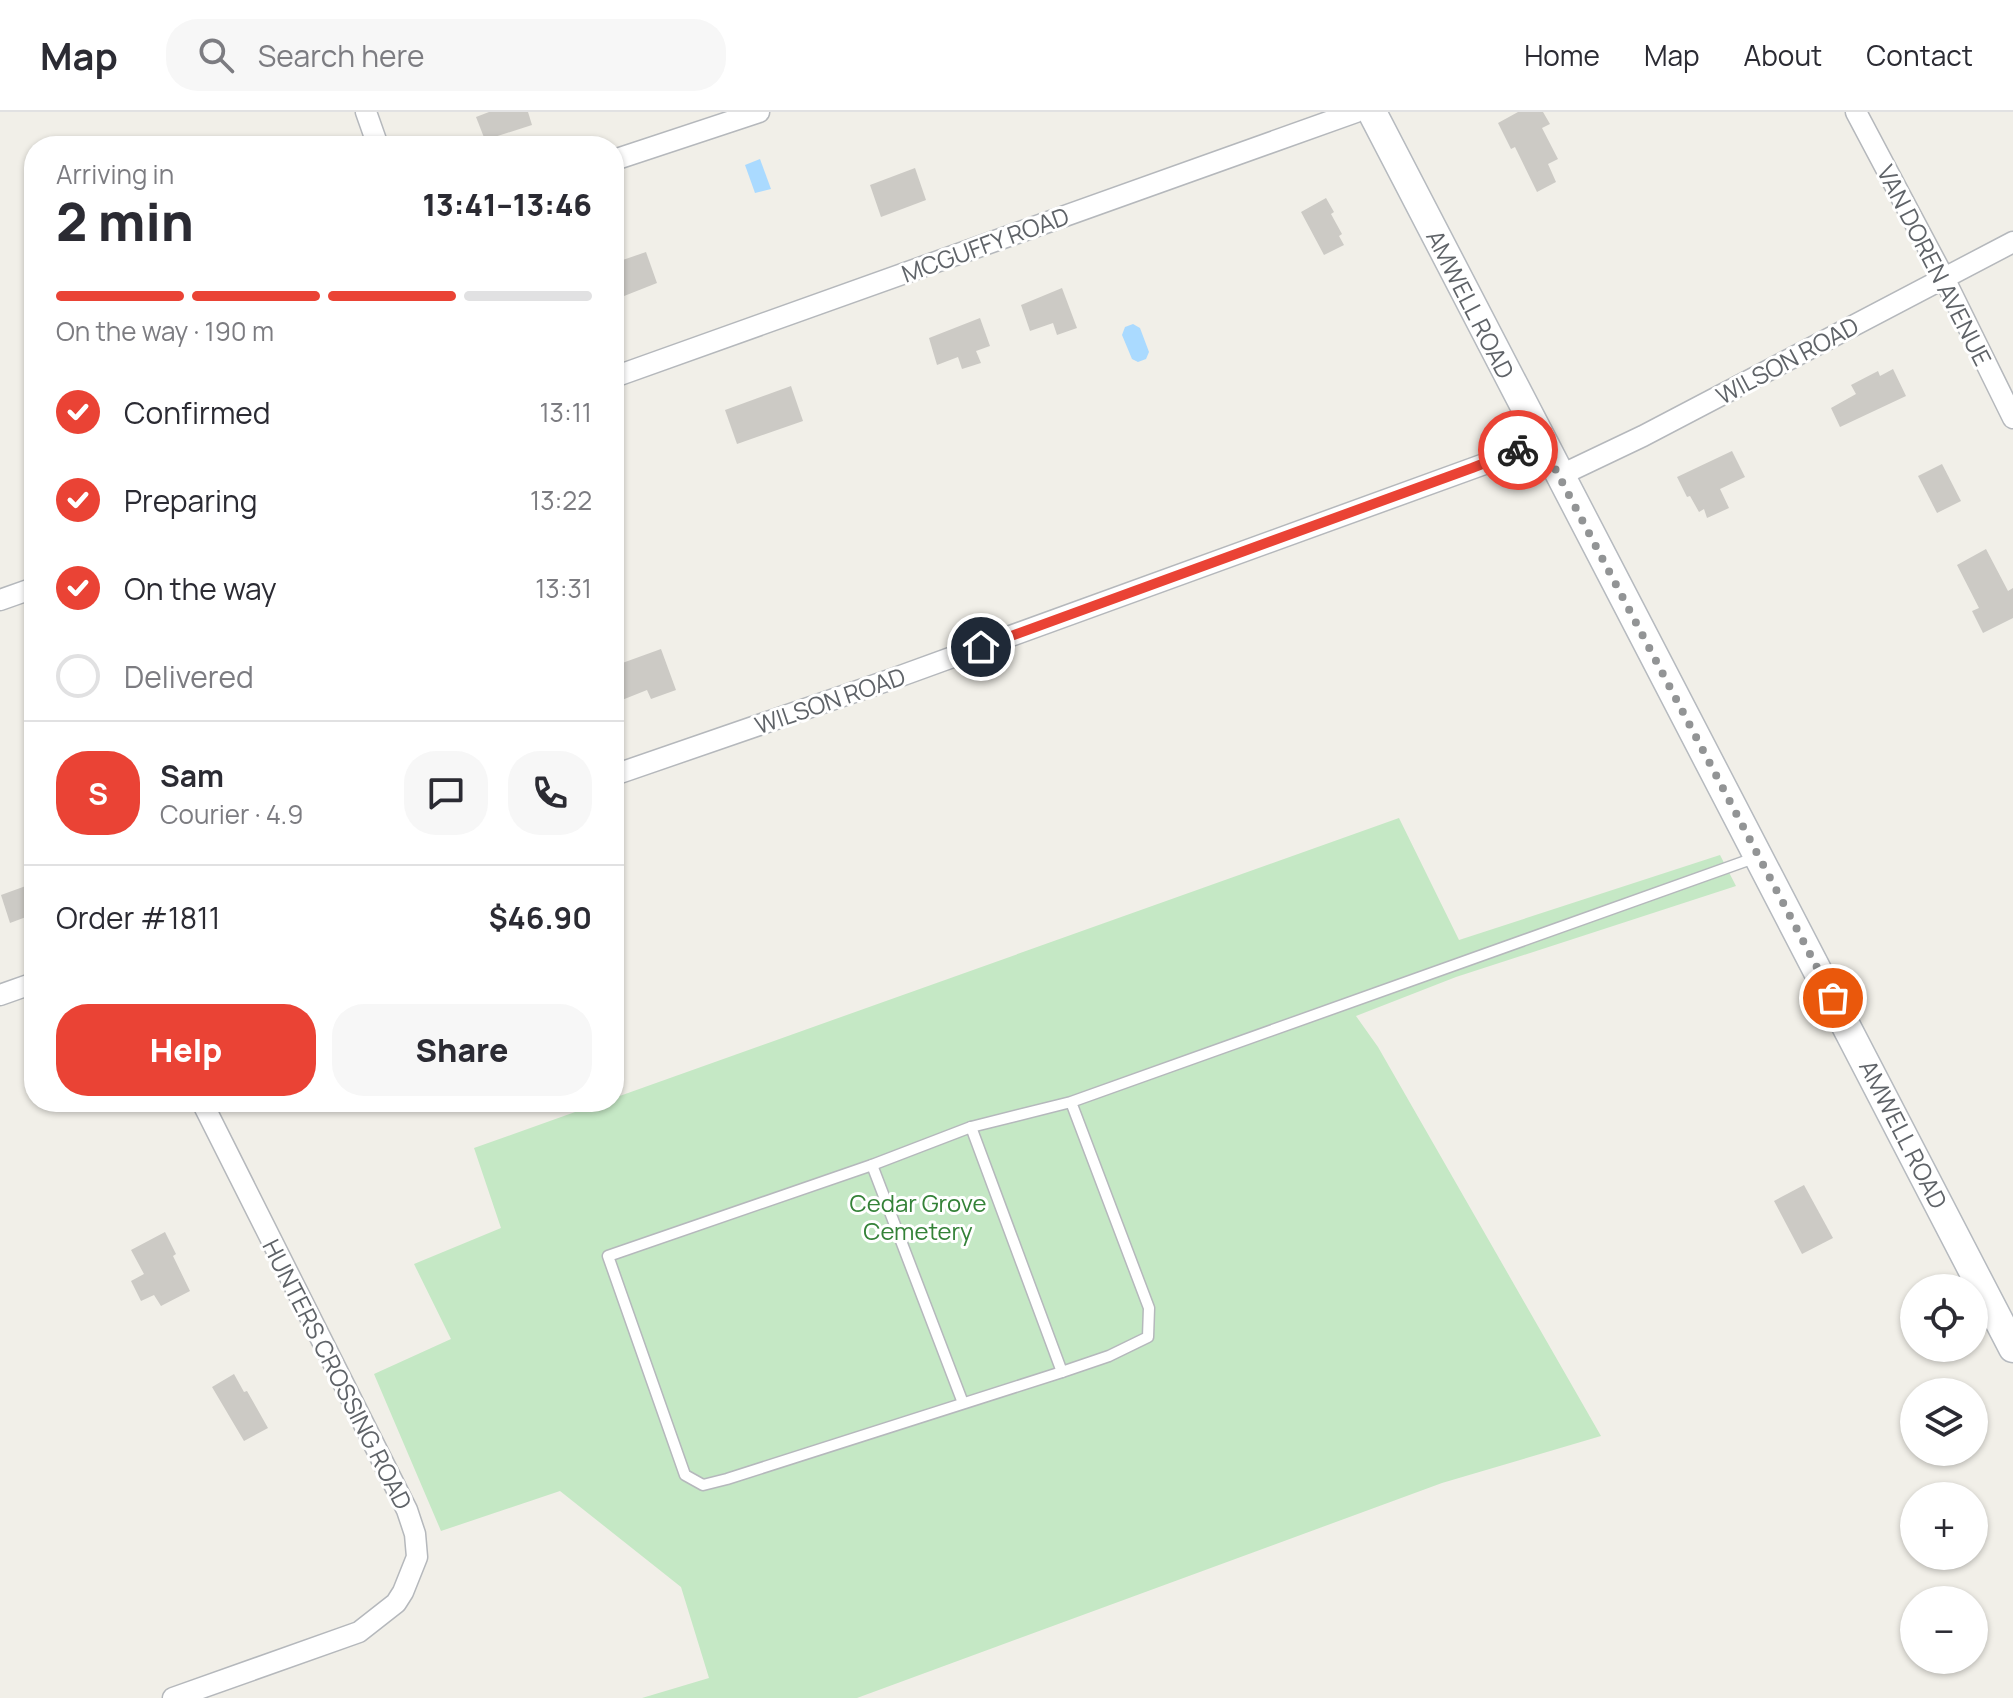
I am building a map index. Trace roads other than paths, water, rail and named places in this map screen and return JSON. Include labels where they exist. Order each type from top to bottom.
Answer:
[{"type":"main road","name":"AMWELL ROAD","points":[[1372,112],[1540,440],[1884,1093],[2013,1348]]},
{"type":"street","points":[[366,112],[374,136]]},
{"type":"street","points":[[624,157],[759,112]]},
{"type":"street","name":"MCGUFFY ROAD","points":[[624,373],[1356,112]]},
{"type":"street","name":"VAN DOREN AVENUE","points":[[1856,112],[1944,278],[2013,418]]},
{"type":"street","name":"WILSON ROAD","points":[[1559,476],[1643,436],[2013,242]]},
{"type":"street","name":"WILSON ROAD","points":[[624,772],[895,678],[1501,458],[1540,440]]},
{"type":"street","points":[[0,600],[24,592]]},
{"type":"street","points":[[0,995],[24,987]]},
{"type":"street","name":"HUNTERS CROSSING ROAD","points":[[173,1698],[359,1632],[396,1603],[417,1557],[415,1534],[407,1510],[207,1112]]},
{"type":"lane","points":[[1071,1102],[1149,1308],[1148,1337],[1109,1356],[1062,1372],[727,1479],[703,1485],[685,1475],[608,1256],[872,1165],[971,1127],[1071,1102],[1759,856]]},
{"type":"lane","points":[[971,1127],[1062,1372]]},
{"type":"lane","points":[[872,1165],[963,1403]]},
{"type":"water","points":[[760,159],[771,189],[755,193],[745,165]]},
{"type":"water","points":[[1133,324],[1140,328],[1149,352],[1146,359],[1138,362],[1132,359],[1122,335],[1125,327]]},
{"type":"park label","name":"Cedar Grove Cemetery","points":[[918,1216]]}]
